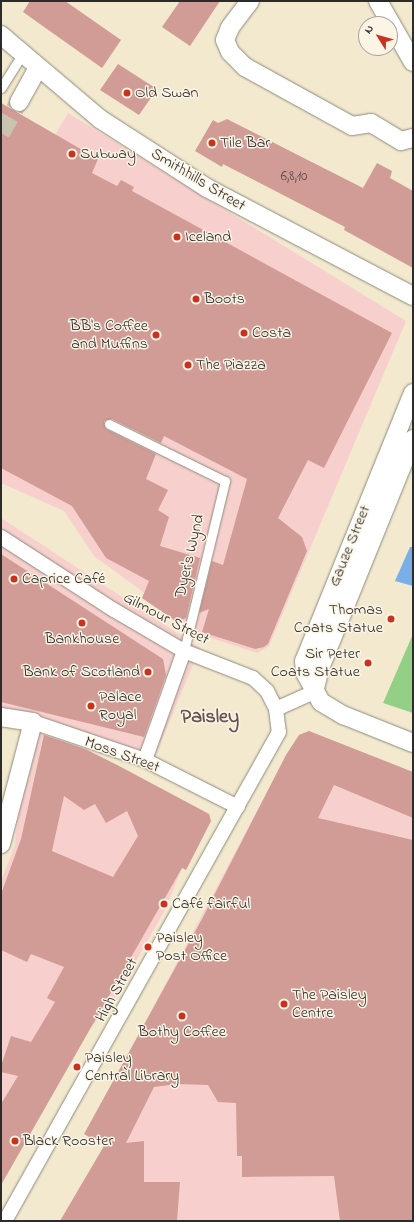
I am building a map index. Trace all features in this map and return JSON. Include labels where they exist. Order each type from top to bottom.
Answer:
[{"type":"street","points":[[250,1],[230,28],[225,40],[230,52],[245,67],[352,126],[371,123],[402,141],[413,138]]},
{"type":"street","points":[[378,1],[413,62]]},
{"type":"street","name":"Smithhills Street","points":[[1,35],[23,52],[38,68],[100,119],[207,188],[413,296]]},
{"type":"street","points":[[19,102],[38,68]]},
{"type":"street","name":"Gauze Street","points":[[314,692],[304,673],[304,661],[308,648],[413,393]]},
{"type":"street","name":"Gauze Street","points":[[314,692],[320,668],[413,440]]},
{"type":"street","name":"Gilmour Street","points":[[1,537],[114,610],[184,651],[252,678],[267,691],[276,709]]},
{"type":"street","name":"Dyer's Wynd","points":[[145,760],[184,651]]},
{"type":"street","points":[[276,709],[314,692],[321,702],[343,715],[413,743]]},
{"type":"street","name":"High Street","points":[[5,1221],[279,732],[276,709]]},
{"type":"street","name":"Moss Street","points":[[1,718],[33,722],[145,760],[238,807]]},
{"type":"street","points":[[1,844],[33,722]]},
{"type":"lane","points":[[1,88],[23,52]]},
{"type":"lane","name":"Dyer's Wynd","points":[[109,424],[225,481],[184,651]]},
{"type":"shaded area","name":"The Piazza","points":[[68,113],[406,321],[269,646],[257,653],[202,635],[94,556],[64,511],[1,483],[1,227]]},
{"type":"shaded area","points":[[1,518],[200,648],[156,754],[1,712]]},
{"type":"shaded area","points":[[26,728],[88,750],[209,814],[211,821],[186,870],[182,868],[165,910],[112,1003],[88,1031],[1,1185],[1,881],[15,845]]},
{"type":"shaded area","name":"The Paisley Centre","points":[[309,731],[413,772],[413,1221],[60,1221],[104,1146],[129,1053],[287,754],[299,735]]},
{"type":"green space","points":[[413,634],[413,713],[383,703]]},
{"type":"water","points":[[410,547],[413,547],[413,586],[395,581]]},
{"type":"building","points":[[30,1],[65,1],[121,40],[102,68],[23,12]]},
{"type":"building","points":[[180,1],[220,1],[190,46],[162,27]]},
{"type":"building","points":[[118,64],[157,89],[139,115],[100,90]]},
{"type":"building","name":"The Piazza","points":[[1,103],[98,159],[92,173],[117,186],[121,180],[134,187],[132,191],[392,333],[324,468],[308,460],[278,518],[302,537],[307,551],[268,644],[264,647],[255,649],[202,632],[209,609],[199,613],[212,561],[223,565],[247,479],[164,436],[161,443],[112,419],[104,421],[106,429],[156,454],[146,479],[168,490],[158,510],[169,517],[160,546],[200,558],[186,618],[177,622],[142,598],[149,581],[106,558],[72,506],[1,468]]},
{"type":"building","points":[[227,119],[363,188],[377,163],[392,171],[390,178],[413,191],[413,268],[344,230],[345,227],[223,164],[222,167],[195,151],[213,120],[218,123]]},
{"type":"building","points":[[1,554],[163,659],[166,675],[144,737],[1,702]]},
{"type":"building","name":"The Paisley Centre","points":[[309,731],[413,772],[413,818],[334,785],[318,818],[413,840],[413,1221],[340,1221],[334,1176],[242,1177],[242,1156],[237,1156],[236,1103],[218,1102],[208,1085],[177,1084],[154,1087],[126,1143],[144,1141],[144,1182],[180,1182],[177,1221],[60,1221],[104,1146],[84,1134],[202,919],[286,755],[299,735]]},
{"type":"building","points":[[44,735],[85,749],[119,766],[209,814],[211,821],[186,870],[182,868],[1,1185],[1,1104],[18,1076],[1,1072],[1,1066],[11,1036],[31,1042],[55,1002],[47,998],[64,967],[31,954],[27,962],[1,950],[1,894],[21,839]],"holes":[[[64,796],[84,810],[95,804],[106,823],[127,811],[138,836],[113,877],[52,851]]]},
{"type":"tunnel","points":[[1,133],[19,102]]},
{"type":"place","name":"Old Swan","points":[[127,93]]},
{"type":"place","name":"Tile Bar","points":[[212,143]]},
{"type":"place","name":"Subway","points":[[72,154]]},
{"type":"place","name":"Iceland","points":[[177,237]]},
{"type":"place","name":"Boots","points":[[196,299]]},
{"type":"place","name":"Costa","points":[[244,333]]},
{"type":"place","name":"BB's Coffee and Muffins","points":[[156,335]]},
{"type":"place","name":"The Piazza","points":[[188,365]]},
{"type":"place","name":"Caprice Café","points":[[14,579]]},
{"type":"place","name":"Thomas Coats Statue","points":[[391,619]]},
{"type":"place","name":"Bankhouse","points":[[82,623]]},
{"type":"place","name":"Sir Peter Coats Statue","points":[[368,663]]},
{"type":"place","name":"Bank of Scotland","points":[[148,672]]},
{"type":"place","name":"Palace Royal","points":[[91,706]]},
{"type":"place","name":"Café fairful","points":[[164,904]]},
{"type":"place","name":"Paisley Post Office","points":[[148,947]]},
{"type":"place","name":"The Paisley Centre","points":[[284,1004]]},
{"type":"place","name":"Bothy Coffee","points":[[182,1016]]},
{"type":"place","name":"Paisley Central Library","points":[[77,1067]]},
{"type":"place","name":"Black Rooster","points":[[15,1141]]},
{"type":"district","name":"Paisley","points":[[210,717]]}]
